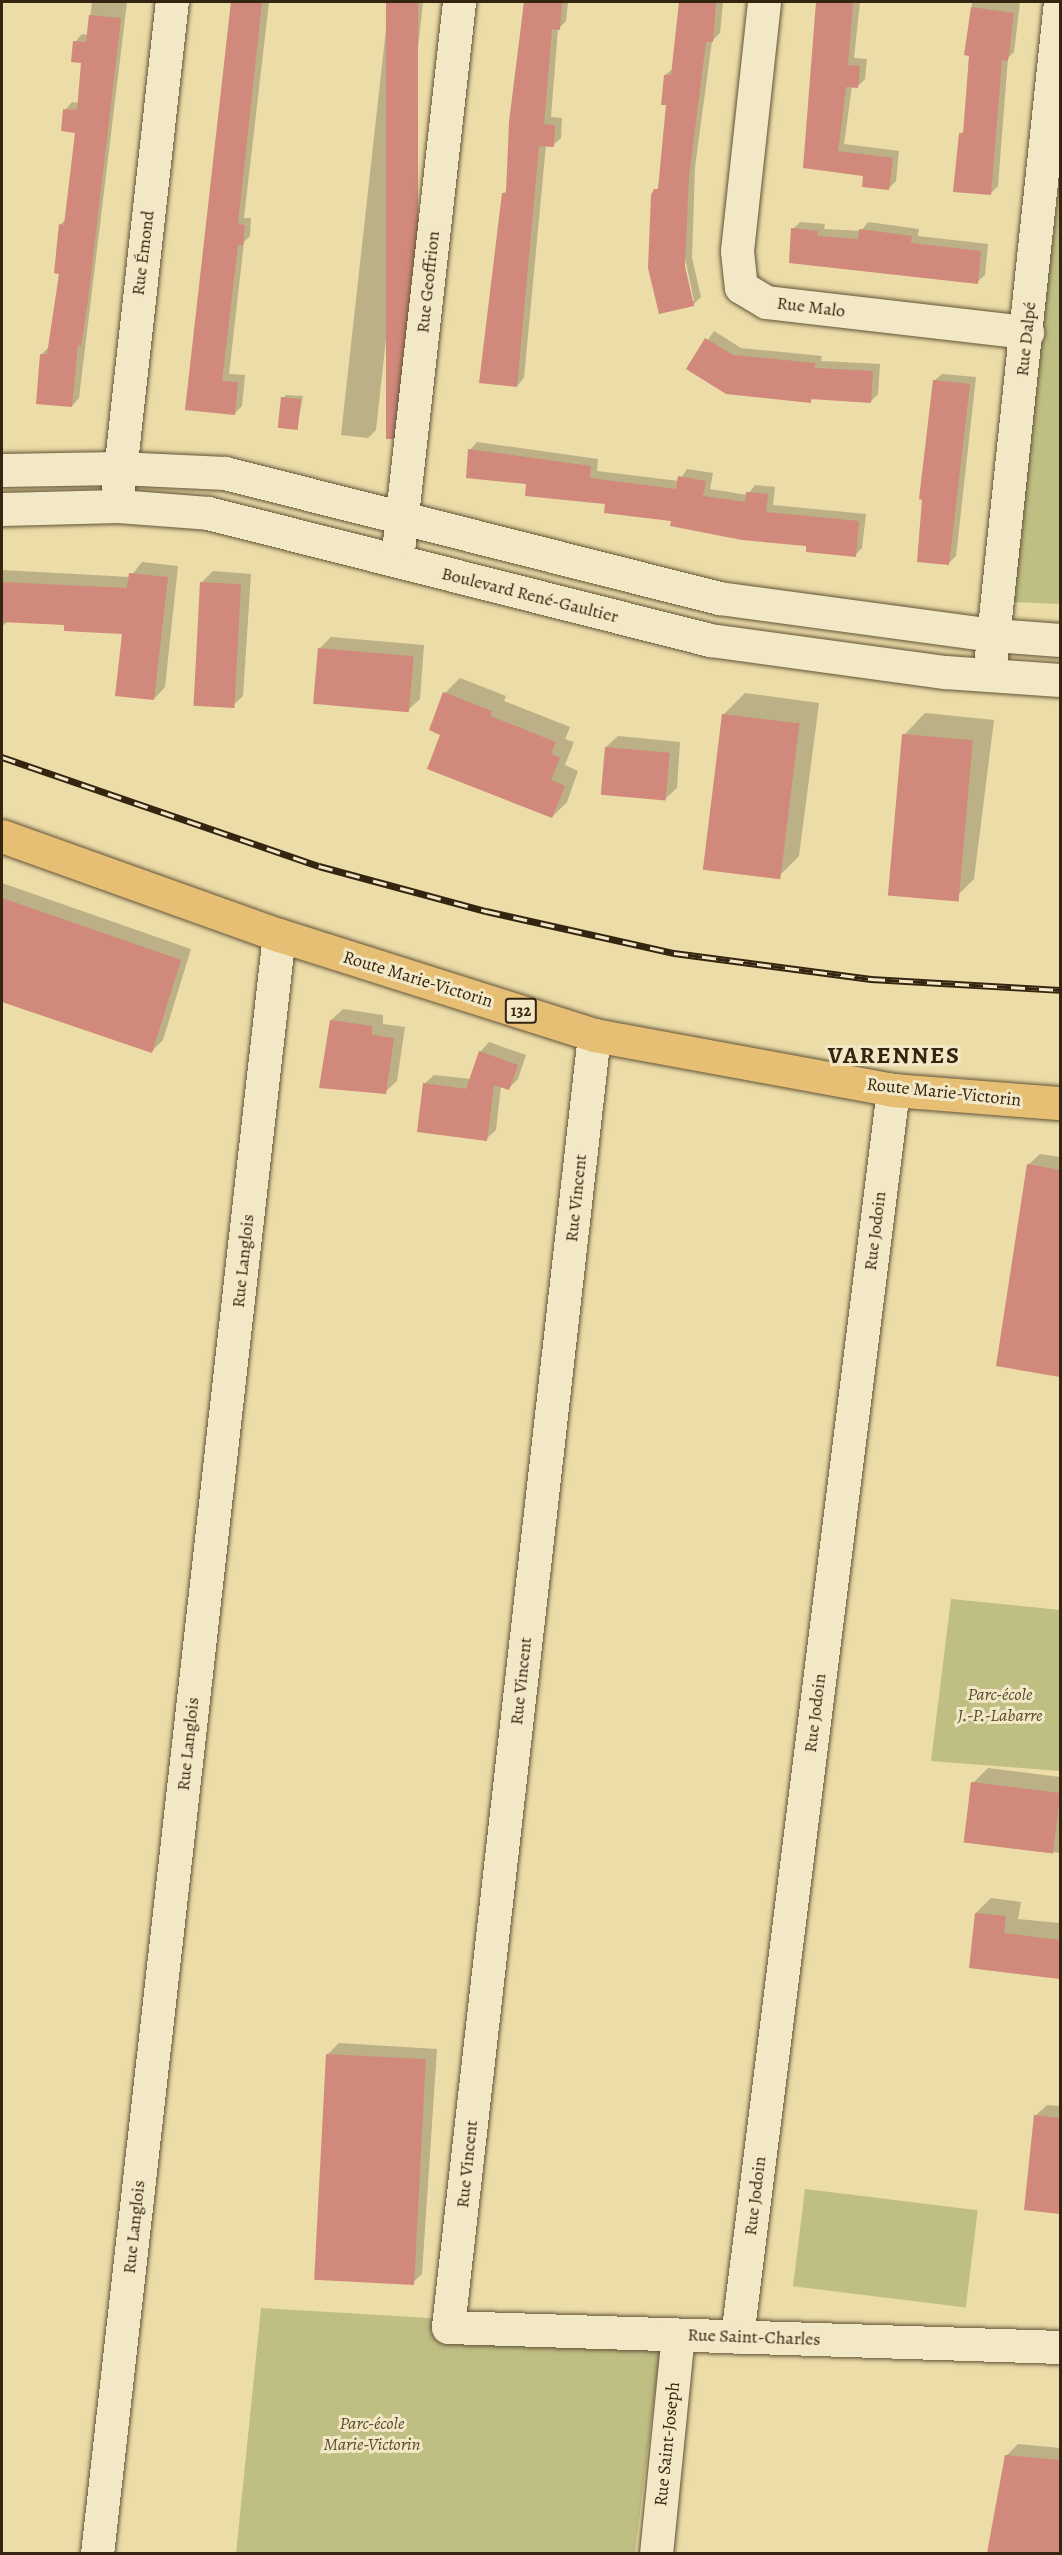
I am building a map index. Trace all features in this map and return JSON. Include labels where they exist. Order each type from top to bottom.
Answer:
[{"type":"main road","name":"Route Marie-Victorin","points":[[2,836],[279,935],[594,1035],[893,1090],[1060,1103]]},
{"type":"street","name":"Rue Émond","points":[[118,506],[118,468],[172,2]]},
{"type":"street","name":"Rue Geoffrion","points":[[397,562],[459,2]]},
{"type":"street","name":"Rue Malo","points":[[764,2],[737,251],[741,287],[766,302],[1027,332]]},
{"type":"street","name":"Rue Dalpé","points":[[988,676],[1027,332],[1060,2]]},
{"type":"street","points":[[2,470],[118,468],[225,473],[402,520],[719,598],[994,634],[1060,640]]},
{"type":"street","name":"Boulevard René-Gaultier","points":[[2,509],[118,506],[208,513],[710,640],[988,676],[1060,680]]},
{"type":"street","name":"Rue Langlois","points":[[97,2553],[279,935]]},
{"type":"street","name":"Rue Vincent","points":[[448,2327],[594,1035]]},
{"type":"street","name":"Rue Jodoin","points":[[737,2337],[893,1090]]},
{"type":"street","name":"Rue Saint-Charles","points":[[448,2327],[1060,2347]]},
{"type":"street","name":"Rue Saint-Joseph","points":[[656,2553],[678,2335]]},
{"type":"green space","points":[[1060,176],[1060,604],[1009,602]]},
{"type":"green space","name":"Parc-école J.-P.-Labarre","points":[[951,1599],[1060,1610],[1060,1771],[931,1761]]},
{"type":"green space","points":[[805,2189],[978,2210],[966,2307],[793,2286]]},
{"type":"green space","name":"Parc-école Marie-Victorin","points":[[261,2308],[430,2318],[467,2336],[660,2350],[635,2553],[236,2554]]},
{"type":"building","points":[[231,2],[262,2],[238,224],[245,225],[243,245],[238,245],[222,381],[238,382],[235,415],[185,410]]},
{"type":"building","points":[[386,2],[418,2],[418,439],[386,439]]},
{"type":"building","points":[[524,2],[562,2],[560,30],[552,29],[544,124],[555,125],[554,147],[539,146],[517,387],[479,383],[502,193],[506,193],[509,122]]},
{"type":"building","points":[[679,2],[716,2],[713,42],[706,42],[689,176],[685,266],[694,306],[659,314],[648,268],[651,195],[654,189],[658,189],[666,105],[661,105],[664,75],[671,75]]},
{"type":"building","points":[[816,2],[853,2],[848,65],[860,66],[858,88],[846,87],[838,151],[893,158],[889,190],[862,187],[863,176],[803,168]]},
{"type":"building","points":[[971,7],[1014,13],[1008,61],[1002,60],[991,195],[953,192],[959,133],[963,134],[969,56],[964,55]]},
{"type":"building","points":[[89,15],[121,18],[88,300],[81,346],[78,345],[72,407],[36,404],[40,354],[47,354],[59,274],[54,273],[59,224],[64,225],[75,133],[61,131],[63,109],[77,110],[81,63],[71,62],[73,41],[86,42]]},
{"type":"building","points":[[791,228],[818,231],[817,236],[858,239],[859,229],[912,236],[911,243],[981,251],[978,284],[789,263]]},
{"type":"building","points":[[705,338],[733,355],[815,363],[815,368],[873,371],[871,403],[811,399],[811,403],[726,394],[686,369]]},
{"type":"building","points":[[933,380],[970,384],[949,565],[917,562],[922,500],[919,499]]},
{"type":"building","points":[[281,397],[301,399],[298,430],[278,428]]},
{"type":"building","points":[[468,449],[591,466],[590,478],[676,489],[678,476],[706,481],[703,496],[745,502],[746,492],[768,494],[766,512],[859,521],[856,557],[806,552],[806,546],[742,540],[670,526],[671,521],[604,513],[605,504],[525,496],[526,484],[466,478]]},
{"type":"building","points":[[129,573],[168,577],[154,700],[115,696],[122,634],[64,631],[64,625],[2,622],[2,582],[127,588]]},
{"type":"building","points":[[200,582],[241,584],[234,708],[194,706]]},
{"type":"building","points":[[318,648],[414,656],[409,712],[313,704]]},
{"type":"building","points":[[443,692],[492,711],[490,716],[556,742],[551,754],[560,758],[551,780],[565,786],[552,818],[427,769],[440,735],[429,730]]},
{"type":"building","points":[[722,714],[799,724],[780,879],[703,870]]},
{"type":"building","points":[[902,734],[973,740],[959,902],[888,895]]},
{"type":"building","points":[[605,747],[670,753],[666,800],[601,795]]},
{"type":"building","points":[[2,898],[181,960],[152,1053],[2,1002]]},
{"type":"building","points":[[330,1020],[372,1026],[372,1035],[394,1038],[386,1094],[319,1088]]},
{"type":"building","points":[[479,1051],[518,1065],[509,1090],[494,1085],[487,1141],[417,1132],[423,1083],[466,1089]]},
{"type":"building","points":[[1027,1164],[1060,1170],[1060,1377],[996,1366]]},
{"type":"building","points":[[971,1782],[1060,1793],[1053,1854],[964,1843]]},
{"type":"building","points":[[975,1913],[1006,1916],[1004,1933],[1060,1940],[1060,1979],[969,1968]]},
{"type":"building","points":[[326,2054],[426,2059],[414,2285],[314,2280]]},
{"type":"building","points":[[1034,2115],[1060,2118],[1060,2214],[1024,2210]]},
{"type":"building","points":[[1005,2455],[1060,2460],[1060,2553],[987,2553]]},
{"type":"railway","points":[[2,757],[319,866],[486,911],[674,953],[871,979],[1060,990]]},
{"type":"district","name":"VARENNES","points":[[894,1056]]}]
